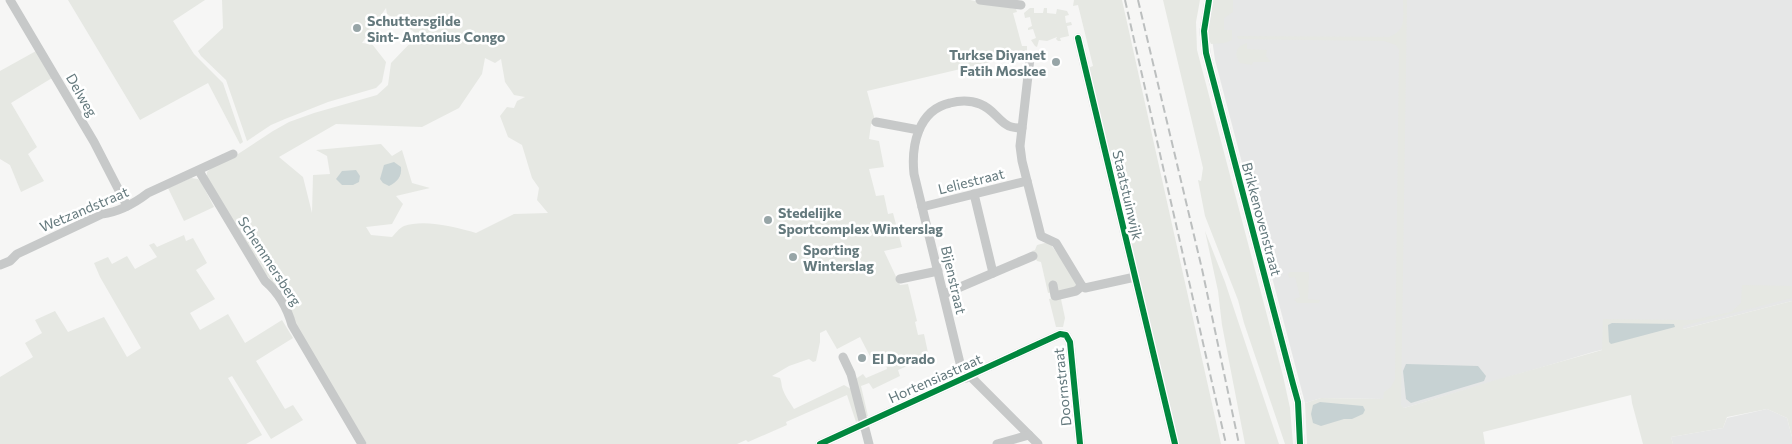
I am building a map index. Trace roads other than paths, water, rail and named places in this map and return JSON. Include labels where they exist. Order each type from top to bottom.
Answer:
[{"type":"street","name":"Delweg","points":[[10,0],[94,142],[127,206]]},
{"type":"street","points":[[980,0],[1021,5]]},
{"type":"street","name":"Brikkenovenstraat","points":[[1209,0],[1204,31],[1206,53],[1298,402],[1300,444]]},
{"type":"street","name":"Staatstuinwijk","points":[[1078,38],[1175,444]]},
{"type":"street","points":[[1030,58],[1020,146],[1041,236],[1056,243],[1085,288],[1135,276]]},
{"type":"street","name":"Bijenstraat","points":[[1022,128],[1009,127],[993,111],[970,101],[946,104],[932,112],[923,122],[914,149],[913,162],[960,363],[968,377],[1038,444]]},
{"type":"street","points":[[876,122],[919,130]]},
{"type":"street","name":"Wetzandstraat","points":[[0,265],[10,261],[17,254],[102,214],[116,212],[138,201],[148,193],[233,154]]},
{"type":"street","name":"Schemmersberg","points":[[199,170],[265,281],[275,290],[286,307],[292,325],[357,442]]},
{"type":"street","name":"Leliestraat","points":[[922,206],[1027,182]]},
{"type":"street","points":[[974,194],[994,273]]},
{"type":"street","points":[[944,294],[1033,256]]},
{"type":"street","points":[[900,280],[938,271]]},
{"type":"street","points":[[1053,285],[1055,296],[1076,290],[1082,286]]},
{"type":"street","name":"Hortensiastraat","points":[[820,444],[1060,334]]},
{"type":"street","name":"Doornstraat","points":[[1060,334],[1066,336],[1070,342],[1080,444]]},
{"type":"street","points":[[843,357],[851,374],[869,444]]},
{"type":"street","points":[[997,444],[1029,435]]},
{"type":"railway","points":[[1125,0],[1226,444]]},
{"type":"railway","points":[[1138,0],[1202,269],[1239,444]]},
{"type":"place","name":"Schuttersgilde Sint- Antonius Congo","points":[[357,28]]},
{"type":"place","name":"Turkse Diyanet Fatih Moskee","points":[[1056,62]]},
{"type":"place","name":"Stedelijke Sportcomplex Winterslag","points":[[768,220]]},
{"type":"place","name":"Sporting Winterslag","points":[[793,257]]},
{"type":"place","name":"El Dorado","points":[[862,358]]}]
